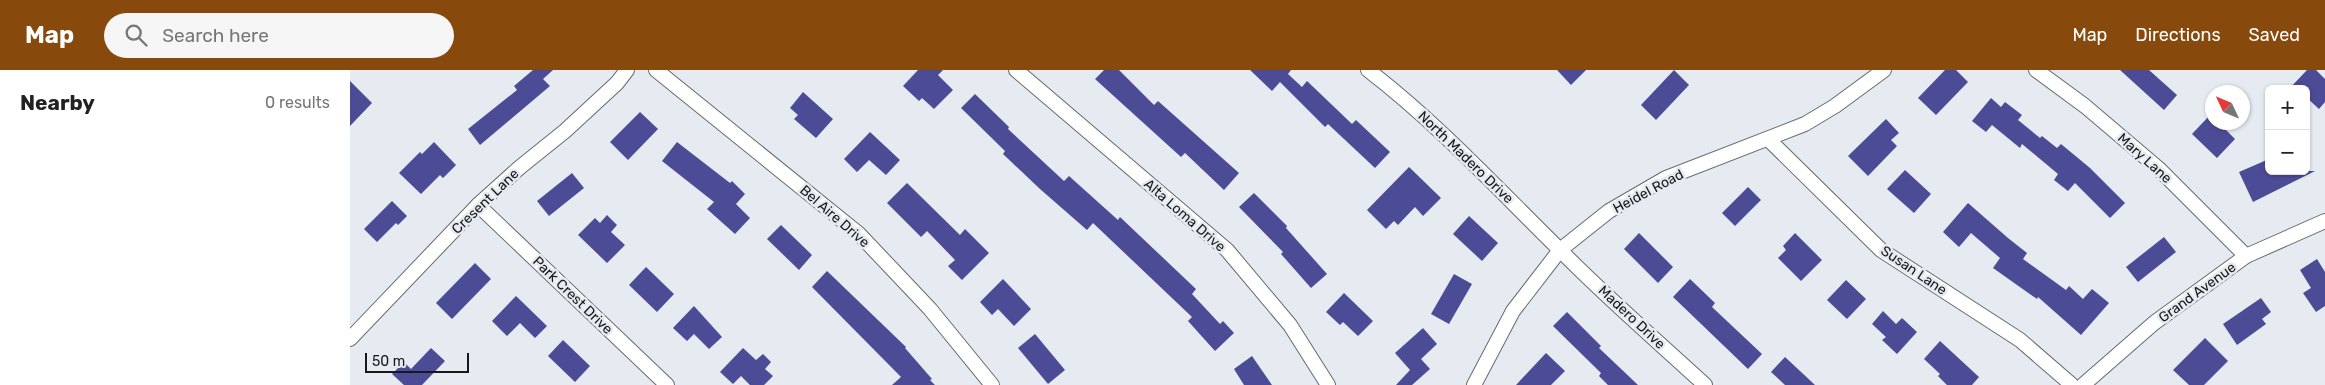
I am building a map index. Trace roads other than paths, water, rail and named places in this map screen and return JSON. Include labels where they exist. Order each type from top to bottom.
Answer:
[{"type":"street","name":"Cresent Lane","points":[[350,339],[478,205],[571,125],[627,70]]},
{"type":"street","name":"Bel Aire Drive","points":[[656,70],[858,234],[930,309],[992,385]]},
{"type":"street","name":"Alta Loma Drive","points":[[1016,70],[1227,250],[1290,325],[1328,385]]},
{"type":"street","name":"North Madero Drive","points":[[1368,70],[1403,97],[1461,151],[1560,250]]},
{"type":"street","name":"Heidel Road","points":[[1474,385],[1512,311],[1560,250],[1609,211],[1666,178],[1768,140],[1805,124],[1828,111],[1884,70]]},
{"type":"street","name":"Mary Lane","points":[[2036,70],[2085,106],[2158,168],[2246,256]]},
{"type":"street","name":"Susan Lane","points":[[1768,140],[1881,250],[2020,340],[2072,385]]},
{"type":"street","name":"Park Crest Drive","points":[[478,205],[667,385]]},
{"type":"street","name":"Grand Avenue","points":[[2083,385],[2154,323],[2246,256],[2325,220]]},
{"type":"street","name":"Madero Drive","points":[[1560,250],[1705,385]]}]
